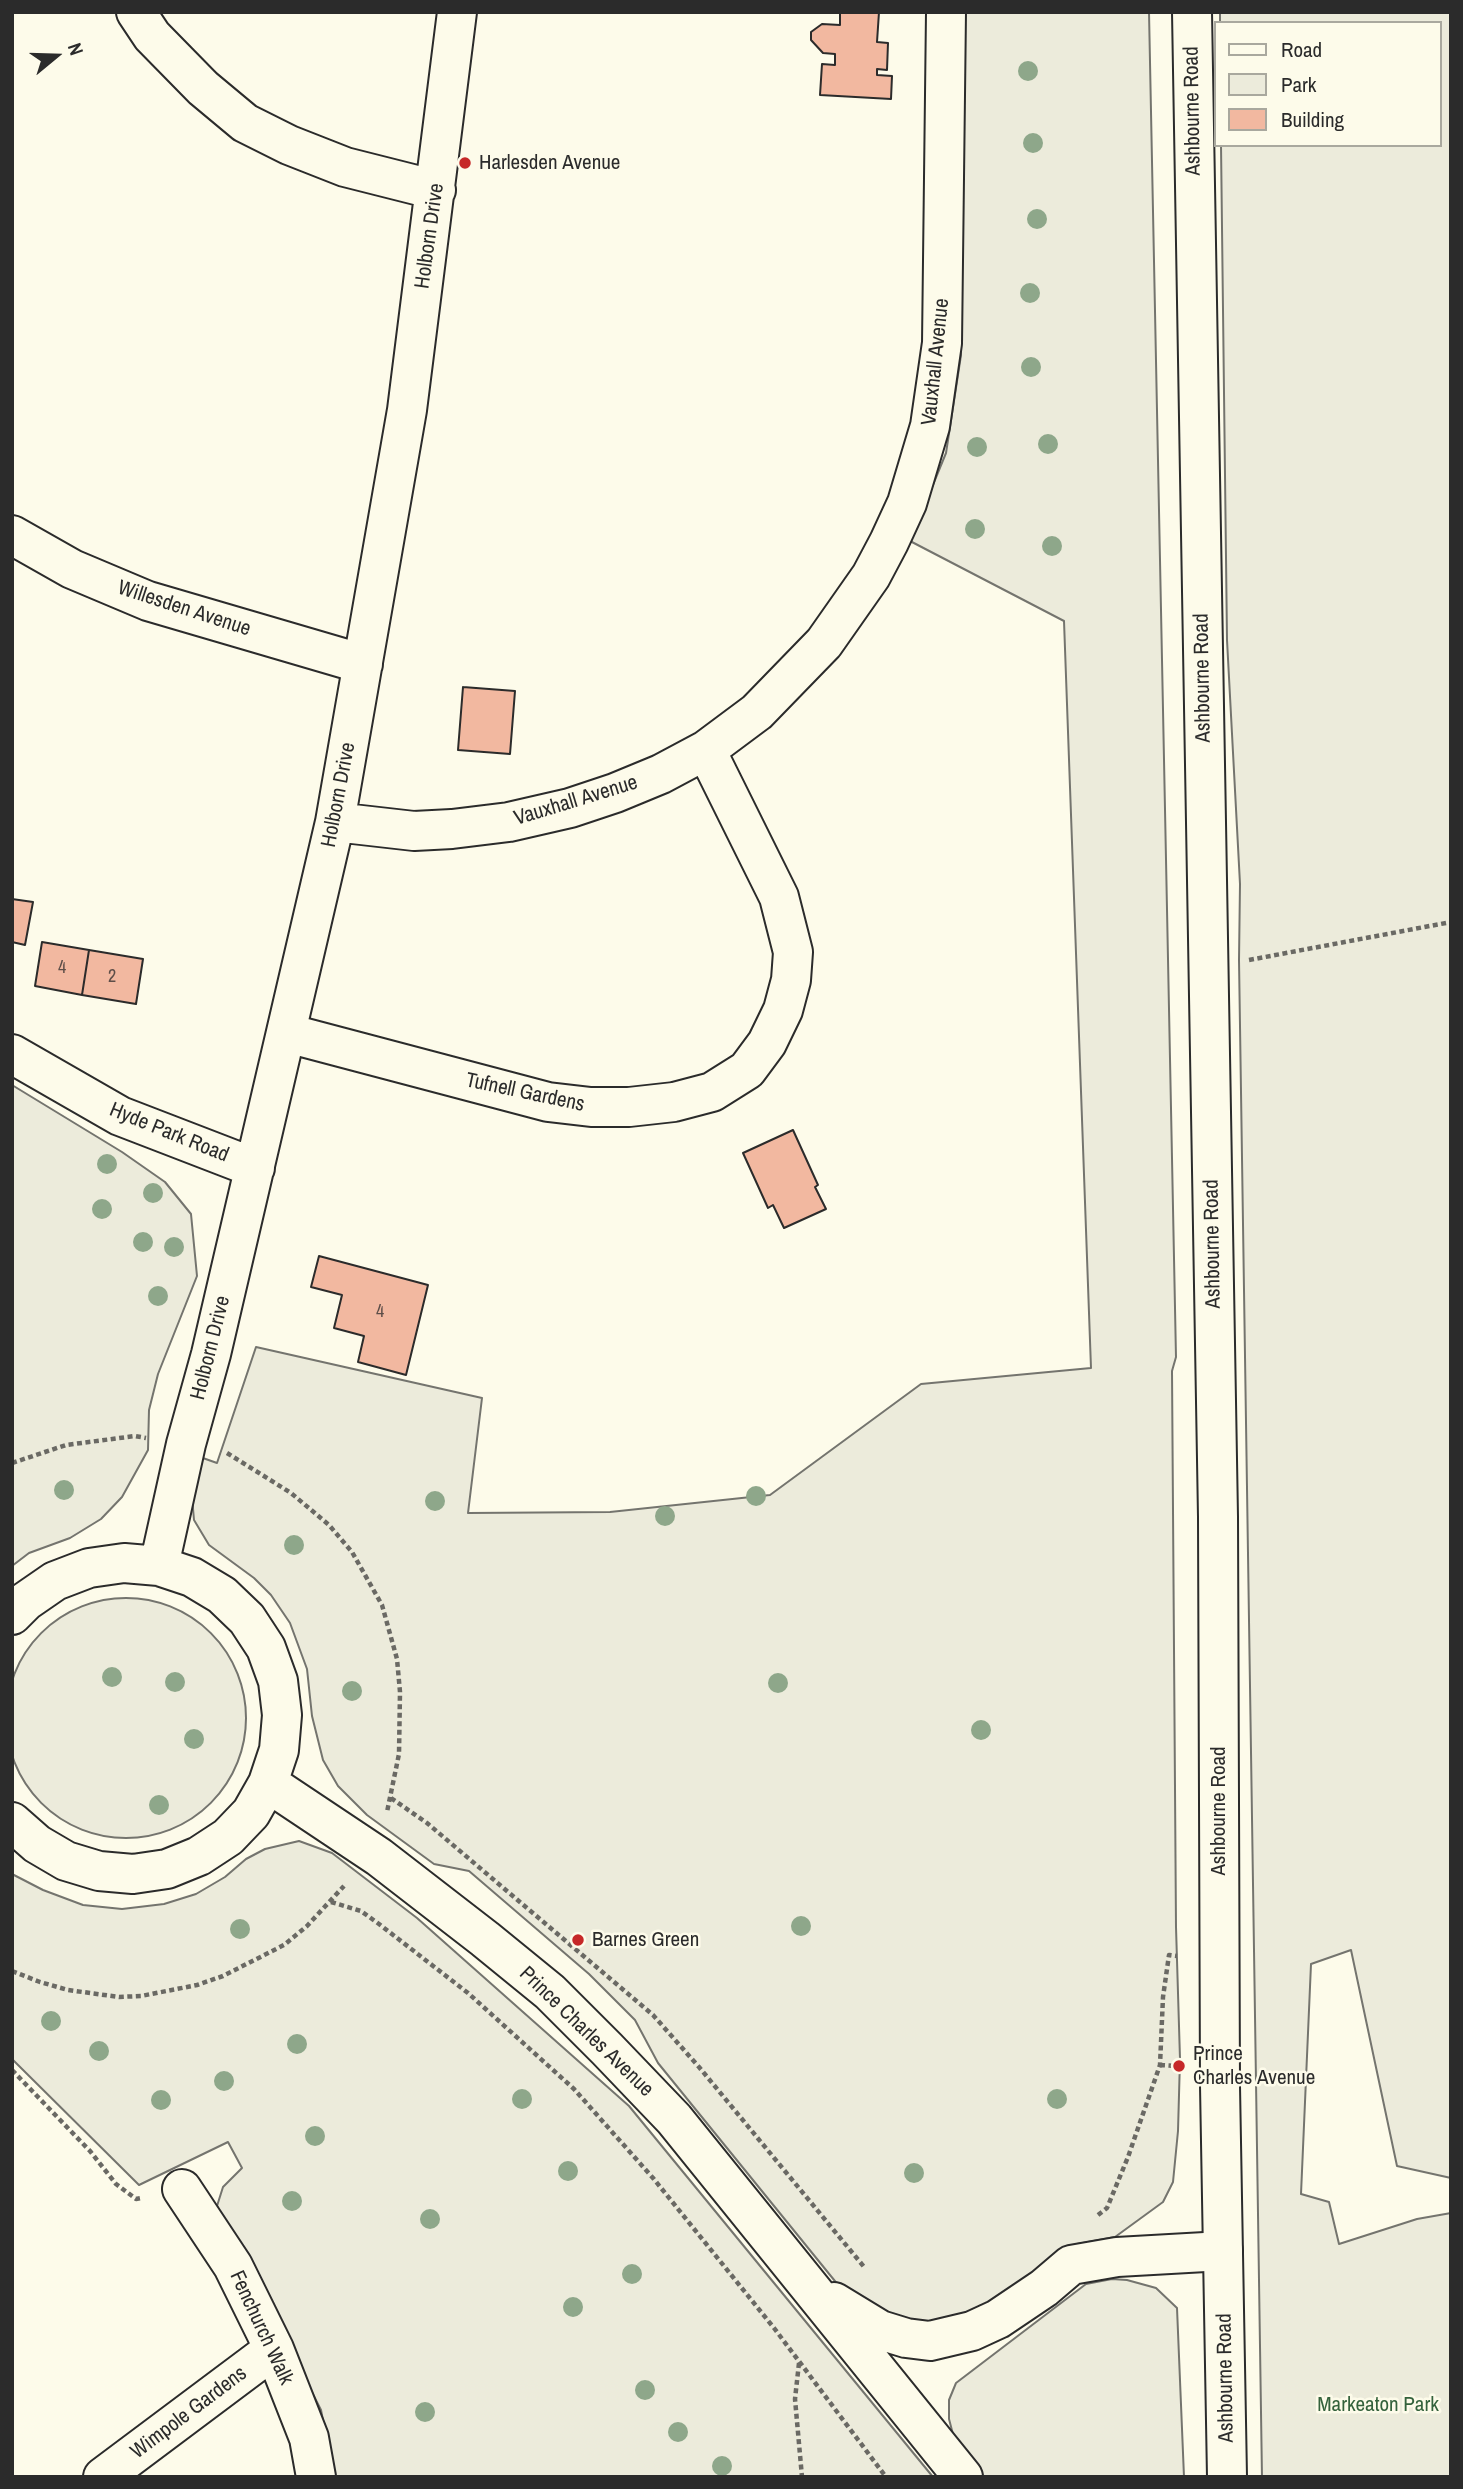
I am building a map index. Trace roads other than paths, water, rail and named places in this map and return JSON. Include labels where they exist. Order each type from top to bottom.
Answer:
[{"type":"main road","points":[[136,12],[152,36],[194,80],[245,122],[289,145],[345,167],[436,190]]},
{"type":"main road","name":"Holborn Drive","points":[[159,1566],[335,822],[407,410],[457,12]]},
{"type":"main road","name":"Vauxhall Avenue","points":[[335,822],[414,831],[452,830],[509,822],[570,808],[615,793],[661,774],[706,750],[757,712],[824,643],[871,576],[907,503],[930,426],[942,343],[946,12]]},
{"type":"main road","name":"Ashbourne Road","points":[[1192,12],[1218,1503],[1219,1959],[1227,2477]]},
{"type":"main road","name":"Willesden Avenue","points":[[12,535],[72,569],[148,601],[363,664]]},
{"type":"main road","name":"Tufnell Gardens","points":[[287,1033],[548,1102],[591,1107],[629,1107],[674,1102],[712,1092],[747,1070],[767,1043],[783,1010],[791,980],[793,952],[772,880],[706,750]]},
{"type":"main road","name":"Hyde Park Road","points":[[12,1054],[120,1116],[255,1168]]},
{"type":"main road","points":[[12,1615],[26,1601],[55,1581],[89,1567],[124,1563],[159,1566],[192,1577],[222,1595],[247,1619],[266,1648],[278,1681],[282,1716],[279,1750],[268,1783],[251,1813],[228,1837],[199,1856],[167,1869],[133,1874],[88,1868],[66,1861],[37,1844],[12,1822]]},
{"type":"main road","name":"Prince Charles Avenue","points":[[268,1783],[379,1857],[550,1992],[674,2119],[963,2477]]},
{"type":"main road","name":"Fenchurch Walk","points":[[182,2189],[233,2266],[274,2349],[309,2438],[316,2477]]},
{"type":"main road","name":"Prince Charles Avenue","points":[[797,2272],[843,2308],[880,2330],[906,2338],[930,2341],[972,2331],[998,2319],[1044,2288],[1070,2265],[1117,2257],[1223,2251]]},
{"type":"main road","name":"Wimpole Gardens","points":[[103,2477],[274,2349]]},
{"type":"place","name":"Harlesden Avenue","points":[[465,163]]},
{"type":"place","name":"Barnes Green","points":[[578,1940]]},
{"type":"place","name":"Prince Charles Avenue","points":[[1179,2066]]},
{"type":"park label","name":"Markeaton Park","points":[[1378,2405]]}]
